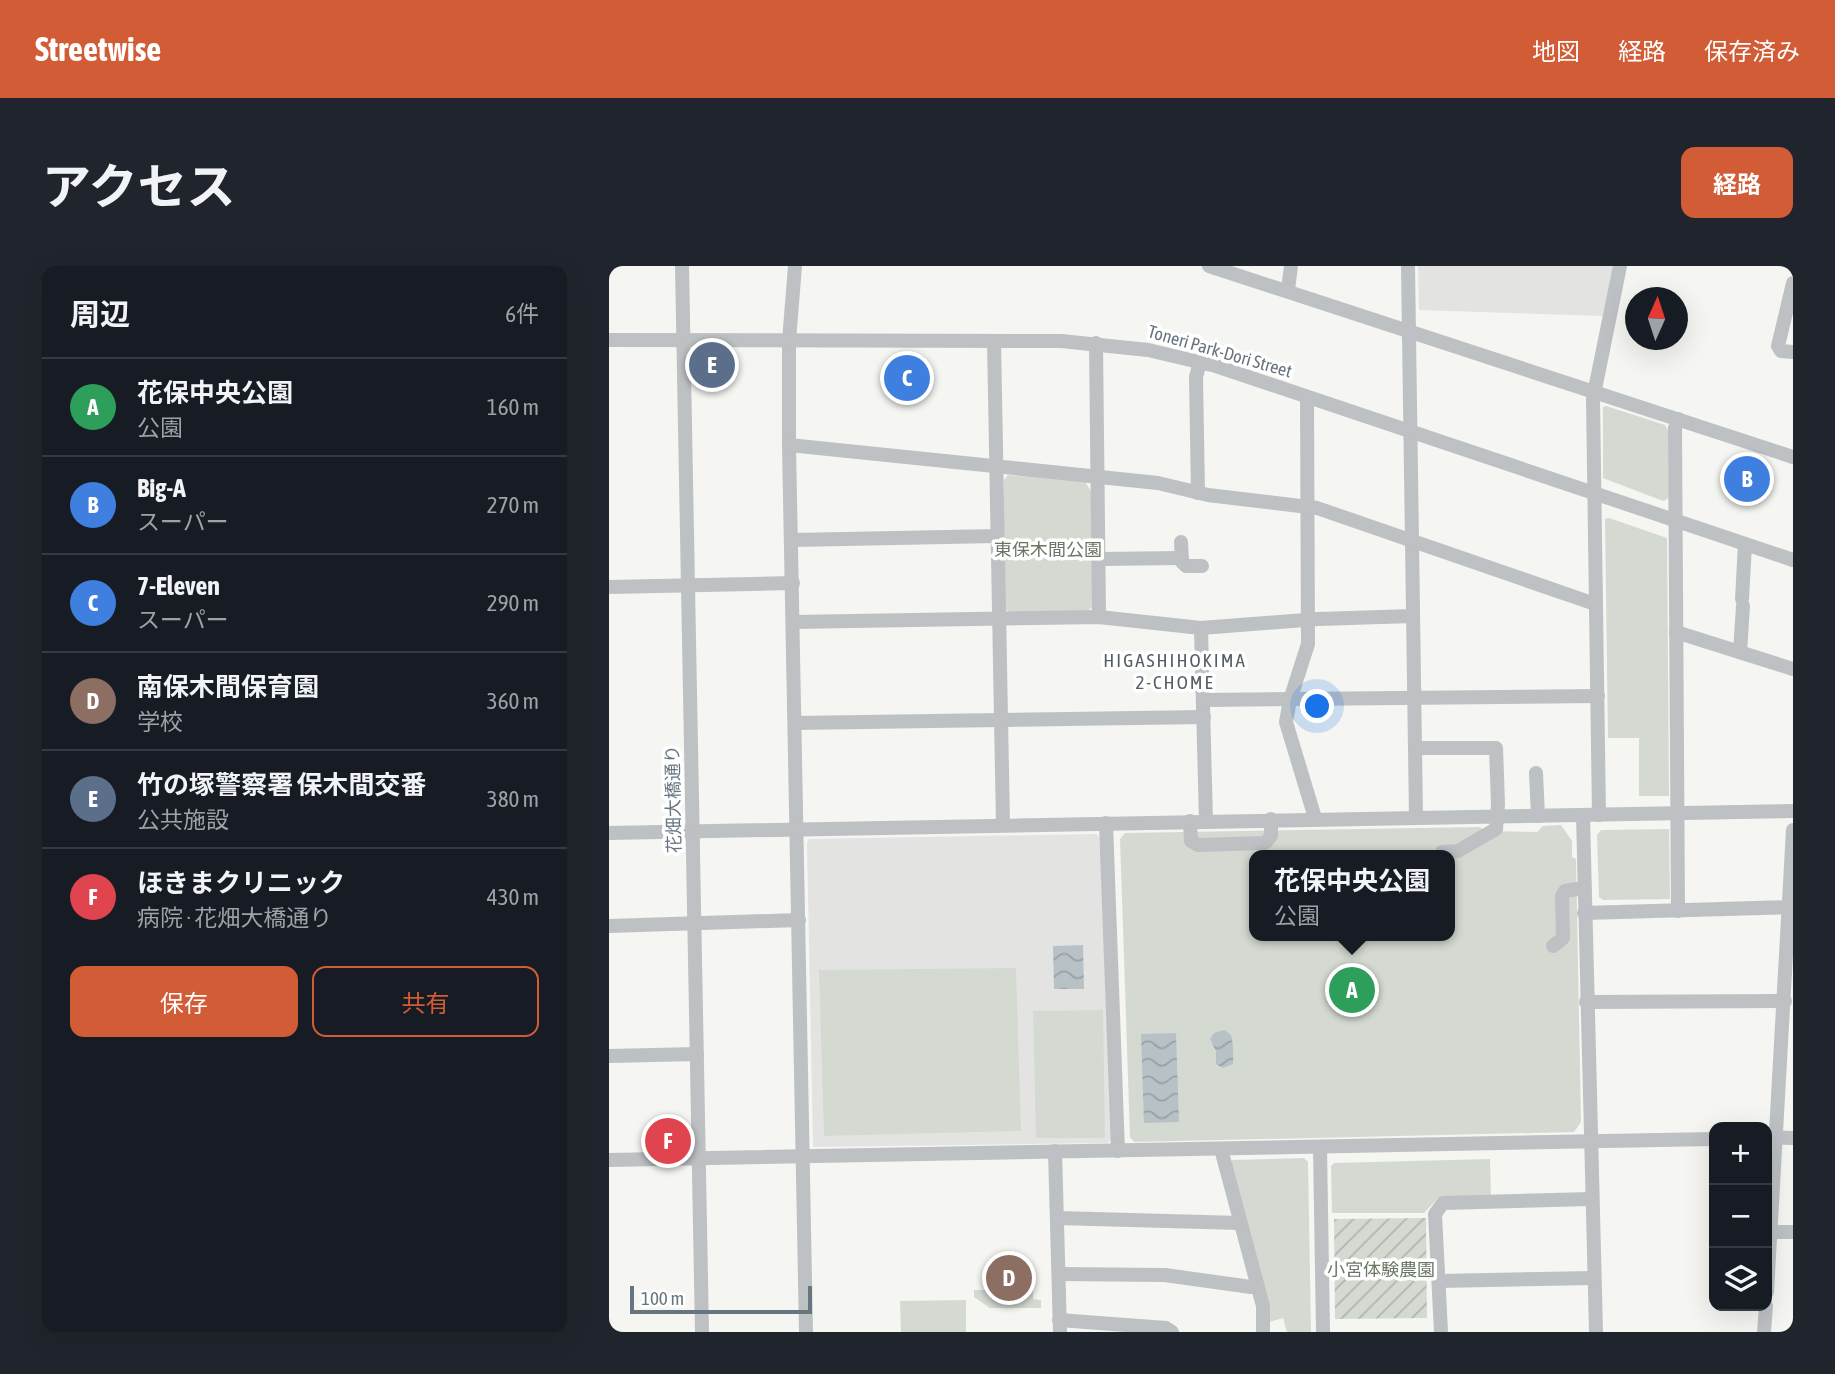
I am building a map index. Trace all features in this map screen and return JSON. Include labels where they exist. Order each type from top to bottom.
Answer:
[{"type":"street","name":"花畑大橋通り","points":[[682,266],[702,1332]]},
{"type":"street","points":[[795,266],[789,341],[789,444],[806,1332]]},
{"type":"street","points":[[1209,266],[1793,457]]},
{"type":"street","points":[[1288,290],[1291,266]]},
{"type":"street","points":[[1408,266],[1416,818]]},
{"type":"street","points":[[1599,815],[1593,399],[1620,266]]},
{"type":"street","points":[[1793,283],[1778,345],[1781,351],[1793,352]]},
{"type":"street","name":"Toneri Park-Dori Street","points":[[609,340],[994,341],[1096,343],[1148,350],[1200,362],[1793,560]]},
{"type":"street","points":[[994,341],[1003,825]]},
{"type":"street","points":[[1096,343],[1099,617]]},
{"type":"street","points":[[1198,493],[1196,377],[1200,362]]},
{"type":"street","points":[[1307,397],[1310,620],[1305,656],[1290,699],[1287,734],[1315,818]]},
{"type":"street","points":[[1678,419],[1675,428],[1678,911]]},
{"type":"street","points":[[789,444],[1158,483],[1198,493],[1307,506],[1595,604]]},
{"type":"street","points":[[792,540],[997,536]]},
{"type":"street","points":[[1181,542],[1182,558],[1186,566],[1202,566]]},
{"type":"street","points":[[1740,652],[1745,544]]},
{"type":"street","points":[[1099,559],[1182,558]]},
{"type":"street","points":[[609,587],[793,583]]},
{"type":"street","points":[[794,622],[1099,617],[1202,628],[1413,616]]},
{"type":"street","points":[[1202,628],[1206,821]]},
{"type":"street","points":[[1677,632],[1793,669]]},
{"type":"street","points":[[1204,701],[1598,696]]},
{"type":"street","points":[[795,723],[1204,717]]},
{"type":"street","points":[[1415,748],[1496,748],[1496,829],[1455,851]]},
{"type":"street","points":[[1537,773],[1538,816]]},
{"type":"street","points":[[609,833],[1793,811]]},
{"type":"street","points":[[1583,815],[1596,1332]]},
{"type":"street","points":[[1190,821],[1191,841],[1198,845],[1265,843],[1271,836],[1271,819]]},
{"type":"street","points":[[1107,823],[1118,1151]]},
{"type":"street","points":[[1793,830],[1785,1001],[1788,1041],[1772,1138],[1793,1138]]},
{"type":"street","points":[[1553,946],[1563,938],[1562,896],[1565,891],[1584,888]]},
{"type":"street","points":[[1584,913],[1791,907]]},
{"type":"street","points":[[609,926],[799,920]]},
{"type":"street","points":[[1586,1002],[1785,1001]]},
{"type":"street","points":[[609,1056],[697,1054]]},
{"type":"street","points":[[609,1160],[1709,1139]]},
{"type":"street","points":[[1320,1147],[1323,1332]]},
{"type":"street","points":[[1221,1149],[1263,1306],[1263,1332]]},
{"type":"street","points":[[1055,1151],[1060,1326],[1166,1328],[1172,1332]]},
{"type":"street","points":[[1441,1332],[1435,1214],[1443,1203],[1592,1199]]},
{"type":"street","points":[[1058,1218],[1240,1223]]},
{"type":"street","points":[[1772,1232],[1793,1232]]},
{"type":"street","points":[[1060,1274],[1165,1275],[1251,1287],[1257,1285]]},
{"type":"street","points":[[1439,1282],[1594,1278]]},
{"type":"street","points":[[1764,1332],[1766,1311]]},
{"type":"shaded area","points":[[1418,266],[1615,266],[1604,316],[1419,310]]},
{"type":"shaded area","points":[[1096,834],[1100,838],[1111,1140],[1107,1143],[813,1147],[809,839]]},
{"type":"green space","points":[[1603,407],[1665,425],[1668,430],[1669,498],[1663,501],[1603,478]]},
{"type":"green space","name":"東保木間公園","points":[[1008,475],[1085,482],[1091,491],[1093,606],[1087,612],[1009,612],[1004,608],[1004,480]]},
{"type":"green space","points":[[1609,518],[1667,538],[1669,796],[1639,796],[1639,738],[1608,738],[1605,519]]},
{"type":"green space","points":[[1561,825],[1572,841],[1572,857],[1576,859],[1581,1122],[1574,1132],[1134,1142],[1130,1137],[1120,839],[1125,833],[1480,827],[1485,831],[1537,832],[1543,826]]},
{"type":"green space","points":[[1669,829],[1670,899],[1603,900],[1599,897],[1597,835],[1601,830]]},
{"type":"green space","points":[[1016,968],[1021,1131],[824,1136],[819,970]]},
{"type":"green space","points":[[1103,1010],[1105,1138],[1036,1138],[1033,1011]]},
{"type":"green space","points":[[1304,1158],[1308,1162],[1311,1332],[1287,1332],[1283,1318],[1269,1322],[1228,1171],[1232,1160]]},
{"type":"green space","points":[[1490,1159],[1491,1197],[1438,1198],[1424,1213],[1332,1213],[1331,1166],[1334,1163]]},
{"type":"green space","name":"小宮体験農園","points":[[1426,1218],[1427,1318],[1335,1319],[1334,1219]]},
{"type":"green space","points":[[974,1290],[1033,1290],[1033,1299],[1041,1300],[1041,1308],[990,1308],[974,1297]]},
{"type":"green space","points":[[966,1300],[966,1332],[901,1332],[900,1301]]},
{"type":"water","points":[[1083,945],[1084,989],[1054,989],[1053,946]]},
{"type":"water","points":[[1225,1030],[1232,1037],[1233,1064],[1223,1068],[1216,1064],[1216,1051],[1210,1039],[1214,1033]]},
{"type":"water","points":[[1176,1033],[1179,1122],[1144,1123],[1141,1034]]},
{"type":"place","name":"竹の塚警察署 保木間交番","points":[[712,365]]},
{"type":"place","name":"7-Eleven","points":[[907,378]]},
{"type":"place","name":"Big-A","points":[[1747,479]]},
{"type":"place","name":"花保中央公園","points":[[1352,990]]},
{"type":"place","name":"ほきまクリニック","points":[[668,1141]]},
{"type":"place","name":"南保木間保育園","points":[[1009,1278]]},
{"type":"district","name":"HIGASHIHOKIMA 2-CHOME","points":[[1175,671]]}]
